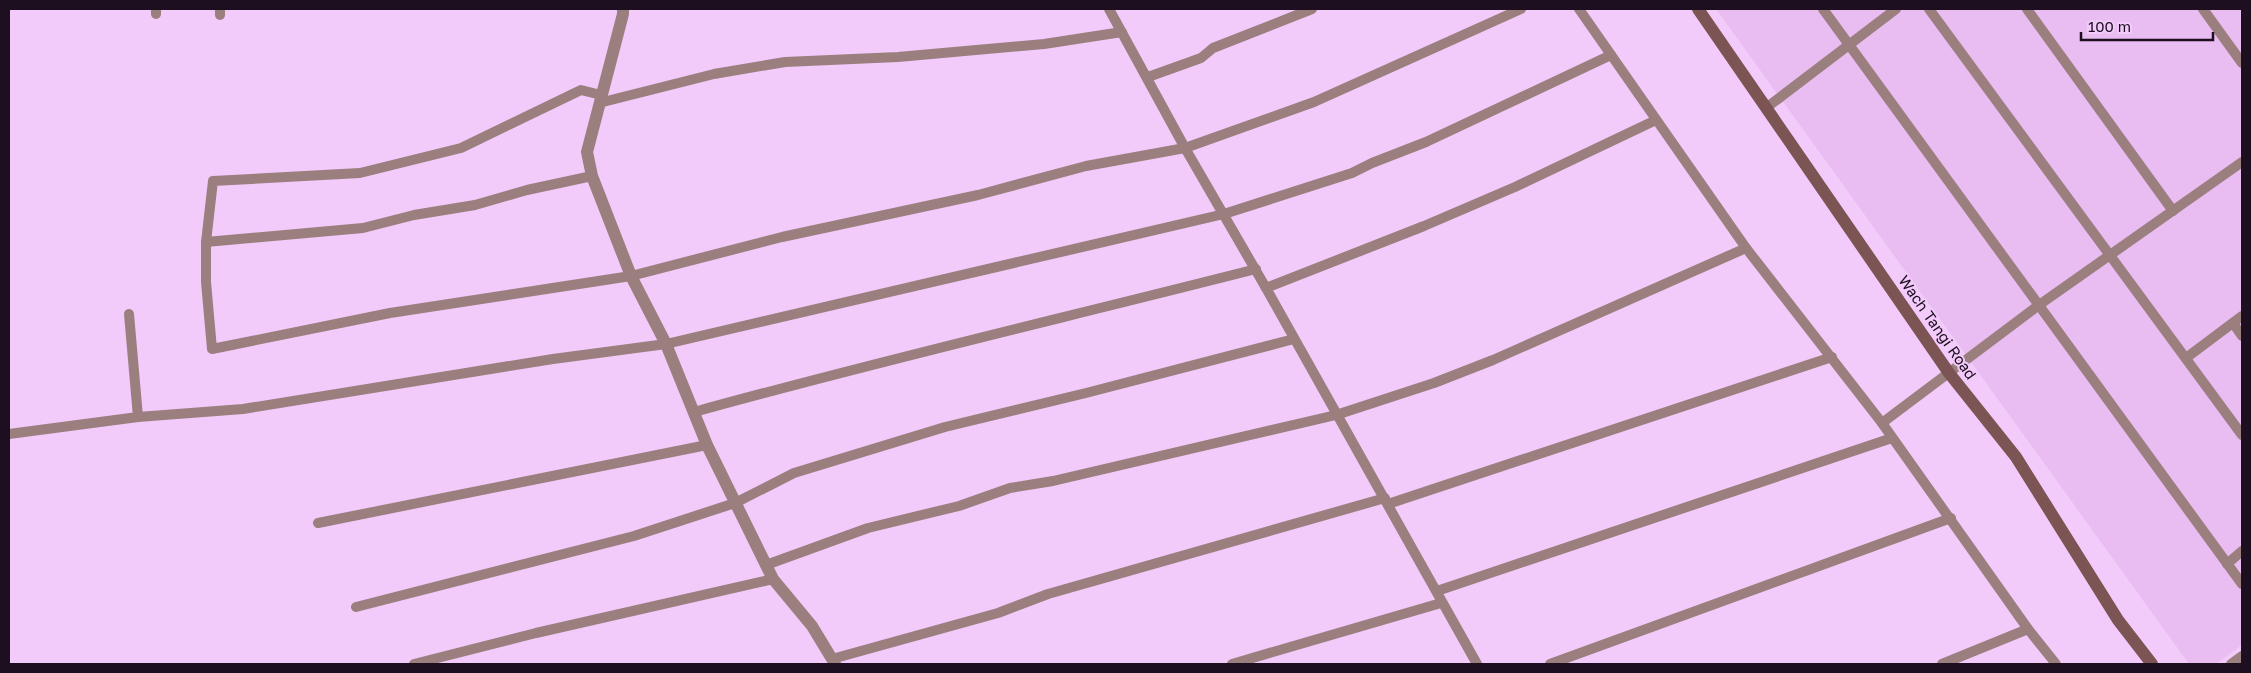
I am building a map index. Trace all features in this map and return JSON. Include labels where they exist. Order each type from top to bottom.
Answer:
[{"type":"main road","name":"Wach Tangi Road","points":[[1698,9],[1949,373],[2016,457],[2118,620],[2152,664]]},
{"type":"street","points":[[623,9],[587,152],[592,176],[631,276],[666,344],[707,445],[735,503],[773,579],[812,626],[833,662],[998,613],[1048,594],[1386,501],[1832,357]]},
{"type":"street","points":[[1109,9],[1148,77],[1185,148],[1256,269],[1336,415],[1437,591],[1441,603],[1477,664]]},
{"type":"street","points":[[1148,77],[1201,58],[1221,45],[1312,9]]},
{"type":"street","points":[[1122,32],[1044,44],[898,57],[785,62],[714,74],[600,99],[581,90],[461,148],[360,173],[213,180],[206,242],[206,282],[212,349],[390,313],[631,276],[782,237],[978,195],[1086,166],[1185,148],[1314,102],[1521,9]]},
{"type":"street","points":[[1579,9],[1746,248],[1882,423],[2028,629],[2056,664]]},
{"type":"street","points":[[1823,9],[2242,584]]},
{"type":"street","points":[[1766,108],[1896,9]]},
{"type":"street","points":[[1929,9],[2242,434]]},
{"type":"street","points":[[2027,9],[2173,211]]},
{"type":"street","points":[[2203,9],[2242,63]]},
{"type":"street","points":[[9,434],[138,416],[243,409],[553,359],[666,344],[1224,214],[1352,173],[1426,142],[1611,55]]},
{"type":"street","points":[[1266,288],[1424,226],[1515,187],[1656,120]]},
{"type":"street","points":[[1882,423],[2039,305],[2242,162]]},
{"type":"street","points":[[206,242],[363,228],[592,176]]},
{"type":"street","points":[[766,565],[868,528],[959,506],[1010,488],[1053,481],[1336,415],[1434,383],[1494,360],[1746,248]]},
{"type":"street","points":[[694,412],[928,349],[1012,331],[1256,269]]},
{"type":"street","points":[[129,314],[138,416]]},
{"type":"street","points":[[2186,358],[2242,316]]},
{"type":"street","points":[[2233,323],[2242,336]]},
{"type":"street","points":[[356,607],[634,536],[735,503],[794,473],[945,426],[1086,393],[1294,339]]},
{"type":"street","points":[[1437,591],[1892,438]]},
{"type":"street","points":[[318,524],[707,445]]},
{"type":"street","points":[[1550,664],[1951,518]]},
{"type":"street","points":[[2227,564],[2242,551]]},
{"type":"street","points":[[414,664],[545,630],[773,579]]},
{"type":"street","points":[[1232,664],[1441,603]]},
{"type":"street","points":[[1942,664],[2028,629]]},
{"type":"street","points":[[2231,664],[2242,656]]},
{"type":"shaded area","points":[[1716,9],[2242,9],[2242,645],[2216,664],[2189,664]]}]
